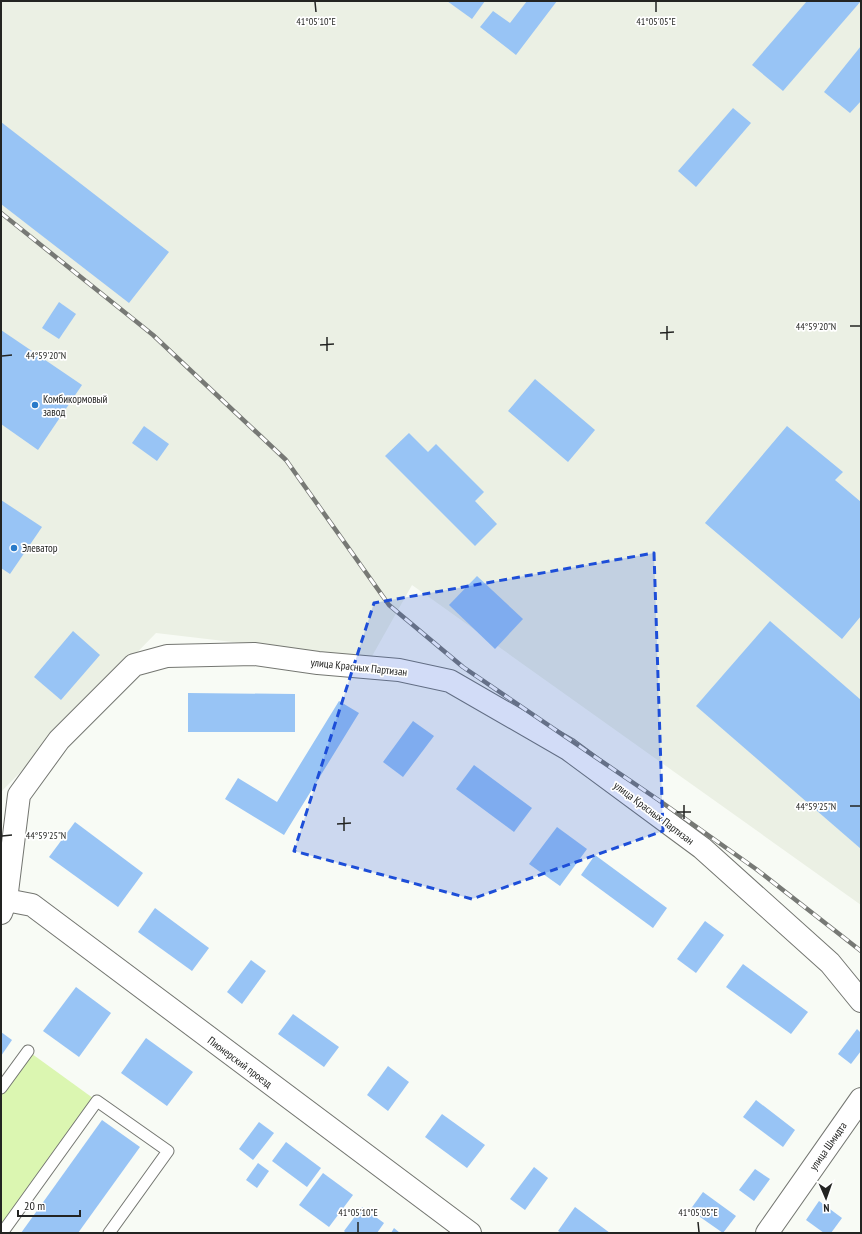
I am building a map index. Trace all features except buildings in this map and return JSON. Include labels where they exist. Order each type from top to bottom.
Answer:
[{"type":"street","name":"улица Красных Партизан","points":[[4,906],[19,795],[59,740],[134,665],[167,656],[254,654],[318,663],[399,670],[450,681],[568,749],[702,848],[830,963],[861,1001]]},
{"type":"street","name":"Пионерский проезд","points":[[4,906],[32,905],[470,1233]]},
{"type":"street","name":"улица Шмидта","points":[[767,1233],[861,1098]]},
{"type":"lane","points":[[1,1088],[28,1051]]},
{"type":"lane","points":[[2,1233],[97,1100],[168,1151],[109,1233]]},
{"type":"highlighted area","points":[[654,553],[663,831],[472,899],[294,851],[374,603]]},
{"type":"shaded area","points":[[1,1],[861,1],[861,905],[412,585],[371,658],[156,633],[1,792]]},
{"type":"green space","points":[[28,1051],[97,1101],[1,1233],[1,1088]]},
{"type":"railway","points":[[1,213],[153,335],[286,460],[389,605],[463,667],[660,801],[756,869],[861,951]]},
{"type":"place","name":"Комбикормовый завод","points":[[35,405]]},
{"type":"place","name":"Элеватор","points":[[14,548]]}]
